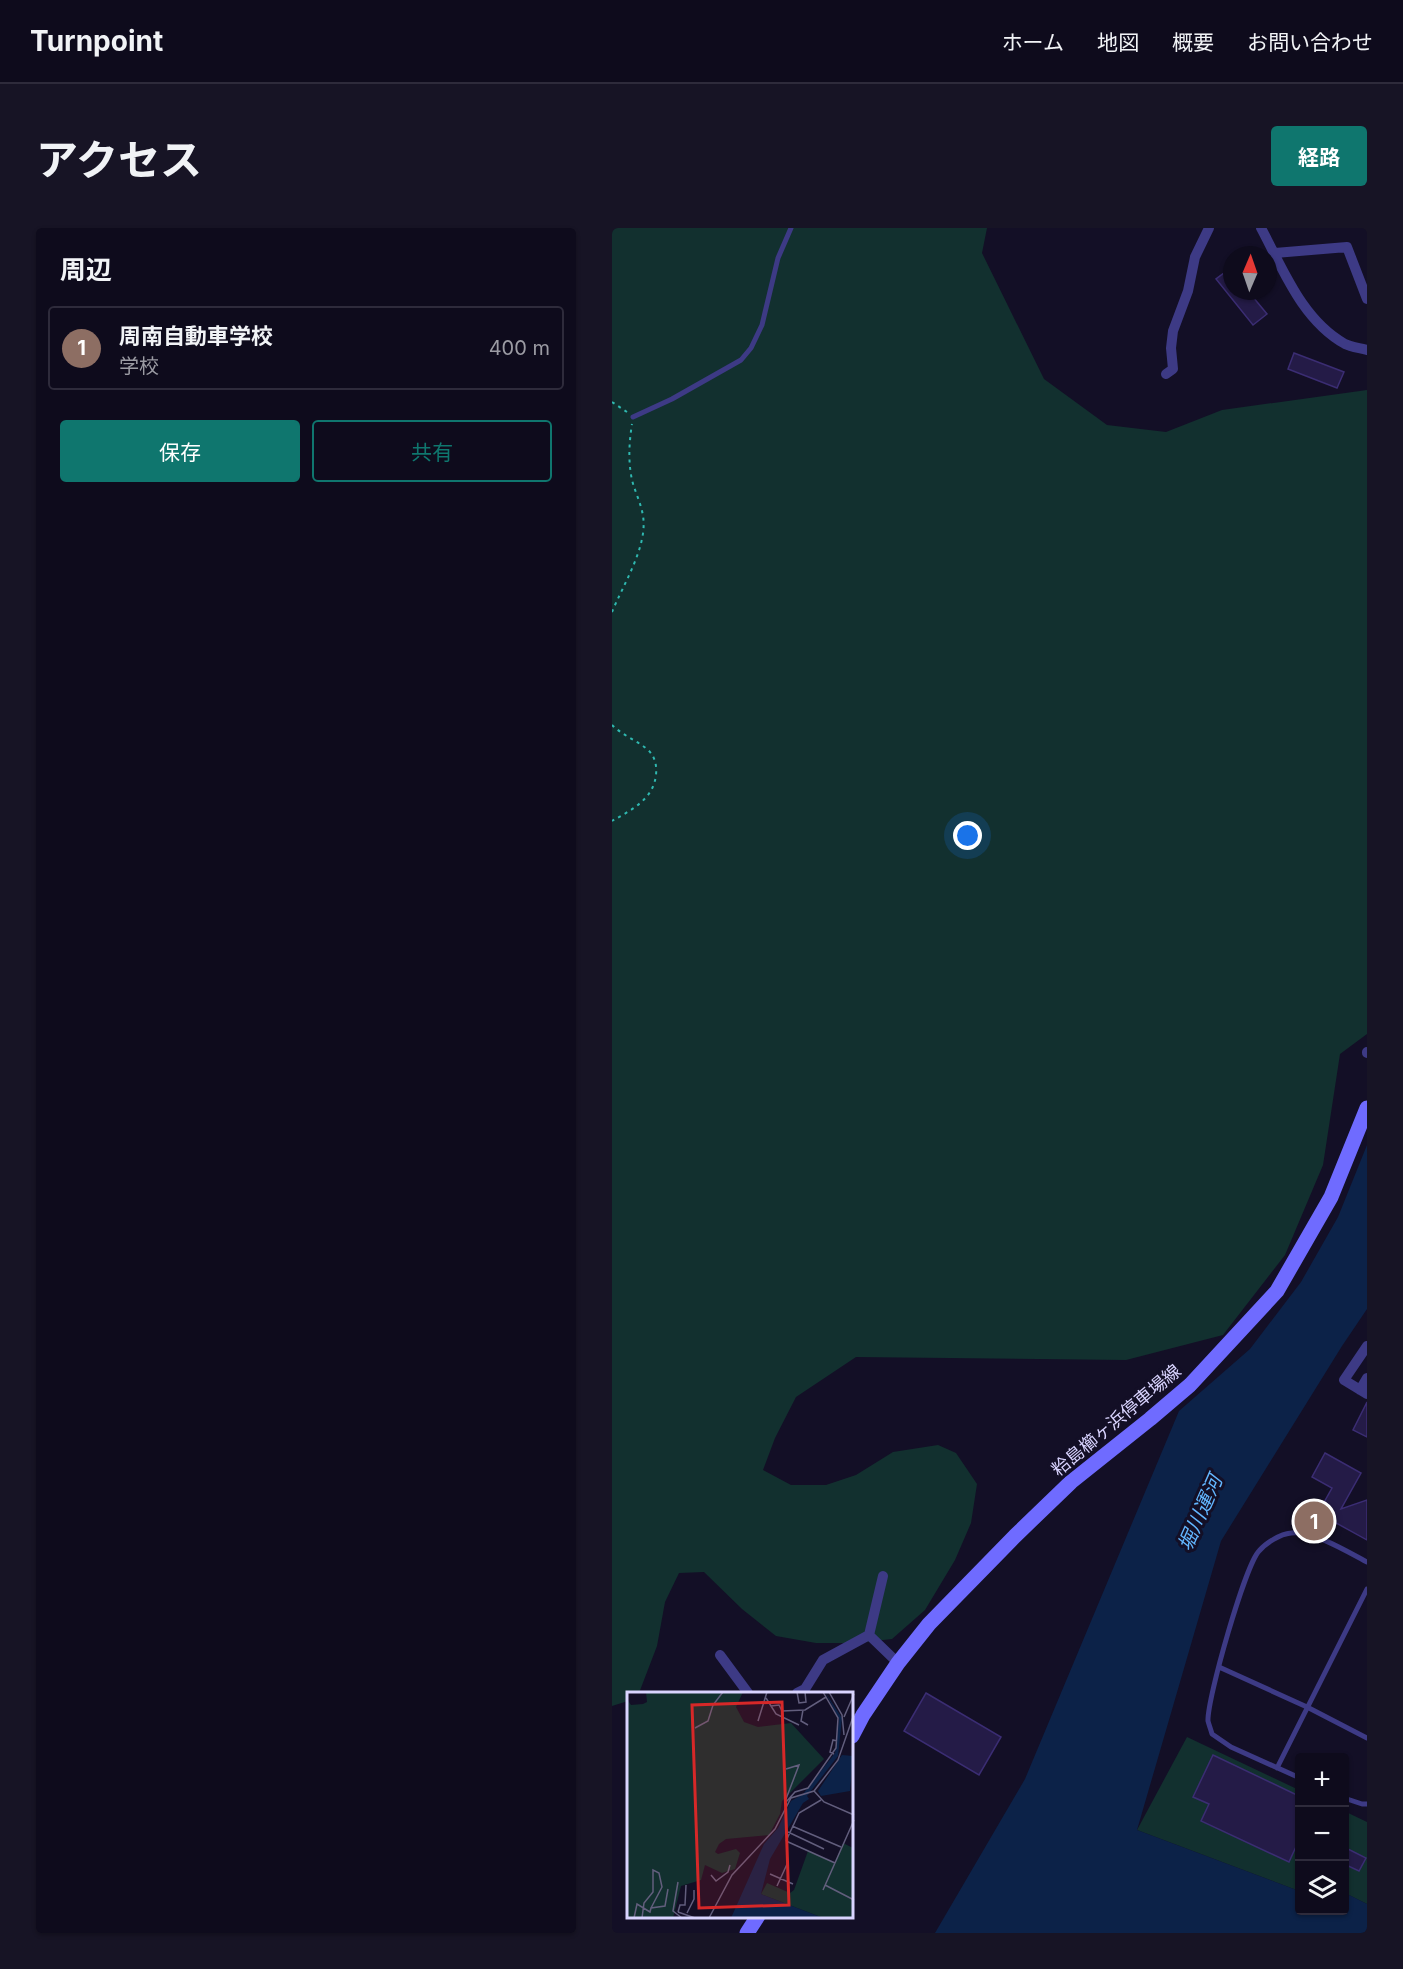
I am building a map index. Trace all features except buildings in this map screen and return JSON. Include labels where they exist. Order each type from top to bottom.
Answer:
[{"type":"main road","name":"粭島櫛ヶ浜停車場線","points":[[854,1732],[898,1664],[929,1624],[1071,1482],[1190,1384],[1277,1291],[1331,1197],[1367,1108]]},
{"type":"main road","points":[[747,1933],[757,1918]]},
{"type":"street","points":[[1166,374],[1173,369],[1171,348],[1173,331],[1188,291],[1195,257],[1209,228]]},
{"type":"street","points":[[1261,228],[1271,246]]},
{"type":"street","points":[[1277,253],[1347,247],[1367,299]]},
{"type":"street","points":[[1277,257],[1302,304],[1319,324],[1346,344],[1367,350]]},
{"type":"street","points":[[1367,1346],[1344,1380],[1363,1392],[1367,1378]]},
{"type":"street","points":[[799,1692],[805,1689],[823,1660],[869,1635],[883,1576]]},
{"type":"street","points":[[869,1635],[898,1664]]},
{"type":"street","points":[[720,1655],[747,1692]]},
{"type":"lane","points":[[633,417],[672,399],[741,360],[751,348],[762,325],[778,258],[790,228]]},
{"type":"lane","points":[[1295,1776],[1231,1747],[1212,1734],[1208,1721],[1219,1667],[1249,1567],[1259,1551],[1272,1540],[1291,1533],[1316,1536],[1367,1562]]},
{"type":"lane","points":[[1277,1768],[1367,1589]]},
{"type":"lane","points":[[1219,1667],[1307,1707],[1367,1738]]},
{"type":"lane","points":[[1349,1800],[1367,1804]]},
{"type":"path","points":[[612,402],[633,417],[629,459],[643,516],[643,532],[637,554],[612,612]]},
{"type":"path","points":[[612,725],[619,732],[647,749],[654,759],[656,768],[655,784],[648,796],[639,805],[612,821]]},
{"type":"green space","points":[[612,228],[987,228],[982,253],[1044,379],[1107,425],[1166,432],[1222,410],[1367,390],[1367,1034],[1340,1054],[1323,1165],[1285,1255],[1223,1335],[1126,1360],[856,1357],[796,1397],[775,1438],[763,1470],[791,1485],[826,1485],[856,1475],[893,1452],[938,1445],[956,1453],[977,1484],[971,1523],[955,1560],[925,1610],[892,1639],[856,1643],[816,1643],[776,1636],[742,1609],[704,1572],[679,1573],[665,1602],[657,1646],[639,1692],[627,1692],[627,1701],[612,1706]]},
{"type":"green space","points":[[1187,1737],[1295,1788],[1295,1889],[1137,1830]]},
{"type":"green space","points":[[1349,1813],[1367,1822],[1367,1904],[1349,1895]]},
{"type":"water","name":"堀川運河","points":[[1367,1145],[1367,1309],[1221,1541],[1137,1830],[1295,1889],[1295,1915],[1349,1915],[1349,1895],[1367,1904],[1367,1933],[935,1933],[1025,1779],[1179,1411],[1250,1349],[1301,1282],[1338,1217]]},
{"type":"place","name":"周南自動車学校","points":[[1314,1521]]}]
